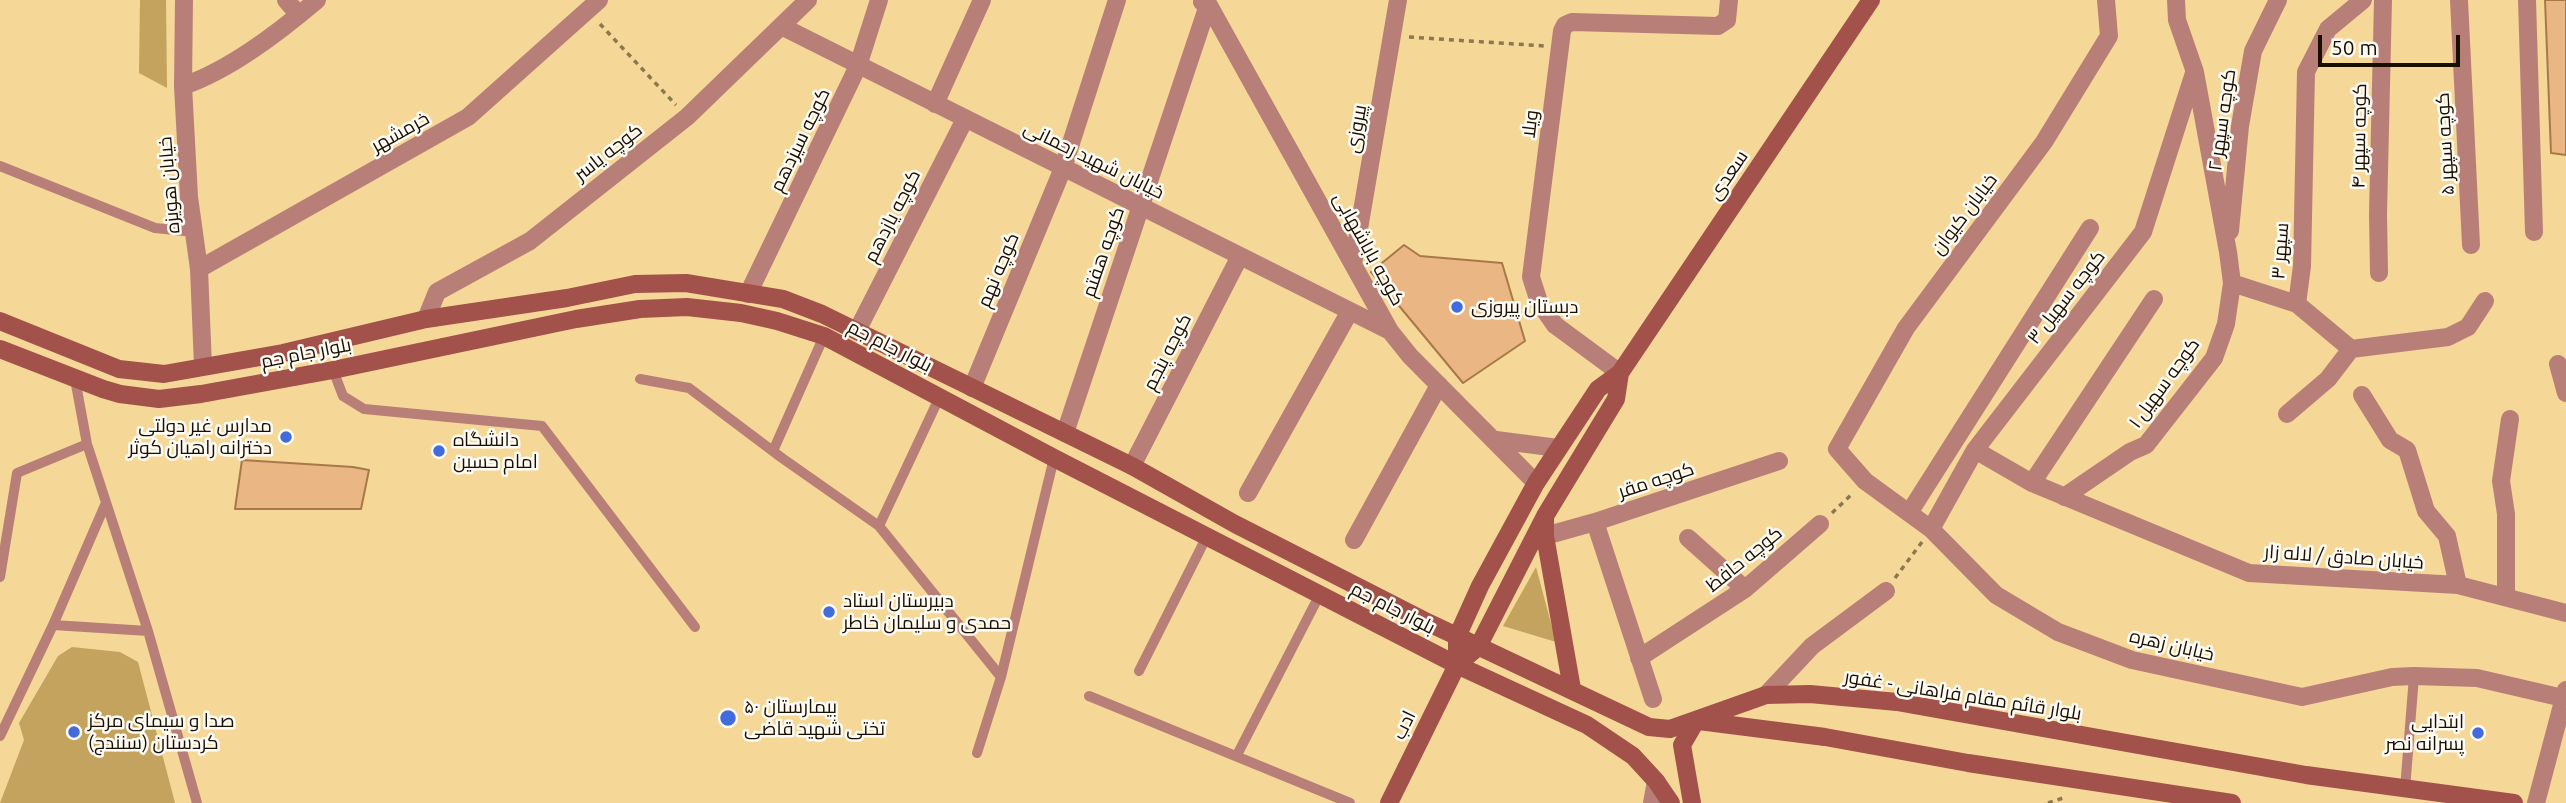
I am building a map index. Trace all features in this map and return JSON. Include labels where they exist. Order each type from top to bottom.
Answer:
[{"type":"main road","name":"سعدی","points":[[1457,637],[1480,586],[1536,482],[1558,448],[1598,389],[1620,373],[1871,0]]},
{"type":"main road","name":"بلوار جام جم","points":[[0,321],[119,369],[164,374],[283,353],[426,319],[567,298],[635,284],[686,283],[783,299],[822,314],[1132,466],[1268,541],[1457,637],[1572,689],[1614,712],[1649,727],[1670,729],[1696,721]]},
{"type":"main road","name":"بلوار جام جم","points":[[0,349],[120,394],[159,399],[333,370],[576,318],[640,309],[687,307],[741,313],[824,336],[1054,458],[1457,665],[1587,725],[1633,756],[1656,781],[1671,803]]},
{"type":"main road","name":"سعدی","points":[[1478,647],[1545,516],[1616,399],[1620,373]]},
{"type":"main road","points":[[1054,458],[1065,433]]},
{"type":"main road","points":[[1545,516],[1545,536],[1572,689]]},
{"type":"main road","points":[[1457,637],[1457,665]]},
{"type":"main road","points":[[1457,665],[1478,647]]},
{"type":"main road","name":"ادب","points":[[1389,803],[1457,665]]},
{"type":"main road","name":"بلوار قائم مقام فراهانی - غفور","points":[[1696,721],[1766,695],[1810,694],[1897,702],[2306,775],[2514,803]]},
{"type":"main road","points":[[1692,803],[1682,745],[1696,721],[1825,737],[1968,763],[2232,803]]},
{"type":"street","name":"خیابان هویزه","points":[[184,0],[183,86],[189,197],[199,269],[203,366]]},
{"type":"street","points":[[286,0],[299,15]]},
{"type":"street","points":[[183,86],[209,77],[317,0]]},
{"type":"street","name":"کوچه یاسر","points":[[426,319],[437,292],[530,242],[687,117],[808,0]]},
{"type":"street","name":"کوچه سیزدهم","points":[[748,294],[858,66],[879,0]]},
{"type":"street","points":[[935,104],[982,0]]},
{"type":"street","name":"کوچه نهم","points":[[972,388],[1063,168],[1117,0]]},
{"type":"street","name":"پیروزی","points":[[1353,264],[1394,36],[1398,0]]},
{"type":"street","name":"ویلا","points":[[1620,373],[1555,326],[1538,302],[1531,277],[1562,31],[1565,25],[1572,22],[1718,26],[1727,20],[1729,0]]},
{"type":"street","name":"خیابان کیوان","points":[[1837,449],[1906,328],[2044,142],[2109,36],[2106,0]]},
{"type":"street","points":[[2176,0],[2177,20],[2195,72],[2228,252]]},
{"type":"street","name":"کوچه سپهر ۲","points":[[2228,252],[2240,126],[2253,51],[2278,0]]},
{"type":"street","name":"سپهر ۳","points":[[2351,349],[2297,304],[2302,266],[2306,72],[2328,29],[2362,0]]},
{"type":"street","name":"کوچه سپهر ۴","points":[[2379,273],[2383,0]]},
{"type":"street","name":"کوچه سپهر ۵","points":[[2459,0],[2471,245]]},
{"type":"street","points":[[2526,0],[2534,232]]},
{"type":"street","name":"کوچه هفتم","points":[[1065,433],[1141,207],[1204,2]]},
{"type":"street","name":"کوچه باباشهابی","points":[[1204,2],[1390,331],[1439,385],[1536,482]]},
{"type":"street","name":"خرمشهر","points":[[199,269],[468,117],[594,5]]},
{"type":"street","name":"خیابان شهید رحمانی","points":[[780,26],[1390,331]]},
{"type":"street","name":"کوچه سهیل ۳","points":[[1931,529],[1975,450],[2143,232],[2195,72]]},
{"type":"street","name":"کوچه یازدهم","points":[[857,331],[965,119]]},
{"type":"street","name":"کوچه سهیل ۳","points":[[1909,513],[2090,228]]},
{"type":"street","name":"کوچه سهیل ۱","points":[[2064,497],[2130,452],[2146,445],[2214,358],[2226,324],[2232,283],[2228,252]]},
{"type":"street","name":"کوچه پنجم","points":[[1132,466],[1240,256]]},
{"type":"street","points":[[2232,283],[2297,304]]},
{"type":"street","points":[[2032,483],[2154,299]]},
{"type":"street","points":[[2287,414],[2328,379],[2351,349],[2448,337],[2468,327],[2485,300]]},
{"type":"street","points":[[1248,493],[1350,311]]},
{"type":"street","points":[[2558,364],[2566,393]]},
{"type":"street","points":[[1354,540],[1439,385]]},
{"type":"street","points":[[2362,395],[2390,440],[2407,450],[2426,511],[2447,536],[2458,585]]},
{"type":"street","points":[[2506,597],[2506,514],[2501,481],[2510,419]]},
{"type":"street","points":[[1496,440],[1558,448]]},
{"type":"street","name":"خیابان زهره","points":[[1837,449],[1865,481],[1931,529],[1996,595],[2058,632],[2132,660],[2302,697],[2392,677],[2414,676],[2477,678],[2564,694]]},
{"type":"street","name":"خیابان صادق / لاله زار","points":[[1975,450],[2032,483],[2249,573],[2458,585],[2566,613]]},
{"type":"street","name":"کوچه مقر","points":[[1545,536],[1780,461]]},
{"type":"street","points":[[1595,522],[1653,699]]},
{"type":"street","name":"کوچه حافظ","points":[[1639,658],[1745,589],[1820,524]]},
{"type":"street","points":[[1688,538],[1745,589]]},
{"type":"street","points":[[1766,695],[1812,646],[1886,591]]},
{"type":"street","points":[[2536,803],[2564,694]]},
{"type":"street","points":[[1652,803],[1656,781]]},
{"type":"lane","points":[[0,166],[155,228],[194,232]]},
{"type":"lane","points":[[773,451],[824,336]]},
{"type":"lane","points":[[333,370],[343,396],[364,409],[542,426],[695,627]]},
{"type":"lane","points":[[75,379],[86,443],[148,631],[197,803]]},
{"type":"lane","points":[[640,379],[689,388],[880,526],[1001,677]]},
{"type":"lane","points":[[880,526],[940,396]]},
{"type":"lane","points":[[0,577],[17,473],[86,443]]},
{"type":"lane","points":[[977,753],[1001,677],[1054,458]]},
{"type":"lane","points":[[0,736],[53,625],[105,505]]},
{"type":"lane","points":[[1139,671],[1208,536]]},
{"type":"lane","points":[[1237,755],[1320,594]]},
{"type":"lane","points":[[53,625],[148,631]]},
{"type":"lane","points":[[2405,789],[2414,676]]},
{"type":"lane","points":[[1089,696],[1350,803]]},
{"type":"path","points":[[594,5],[687,117]]},
{"type":"path","points":[[1394,36],[1561,48]]},
{"type":"path","points":[[1820,524],[1865,481]]},
{"type":"path","points":[[1886,591],[1931,529]]},
{"type":"shaded area","points":[[140,0],[166,0],[167,88],[139,73]]},
{"type":"shaded area","points":[[1536,567],[1556,642],[1503,626]]},
{"type":"shaded area","points":[[72,647],[120,652],[138,662],[175,803],[0,803],[24,740],[19,723],[58,656]]},
{"type":"building","points":[[2545,0],[2566,0],[2566,155],[2551,153]]},
{"type":"building","name":"دبستان پیروزی","points":[[1404,245],[1420,256],[1502,263],[1525,341],[1463,383],[1371,272]]},
{"type":"building","points":[[242,460],[369,470],[361,509],[235,509]]},
{"type":"place","name":"دبستان پیروزی","points":[[1457,307]]},
{"type":"place","name":"مدارس غیر دولتی دخترانه راهیان کوثر","points":[[286,437]]},
{"type":"place","name":"دانشگاه امام حسین","points":[[439,451]]},
{"type":"place","name":"دبیرستان استاد حمدی و سلیمان خاطر","points":[[829,612]]},
{"type":"place","name":"بیمارستان ۵۰ تختی شهید قاضی","points":[[728,718]]},
{"type":"place","name":"صدا و سیمای مرکز کردستان (سنندج)","points":[[74,732]]},
{"type":"place","name":"ابتدایی پسرانه نصر","points":[[2478,733]]}]
